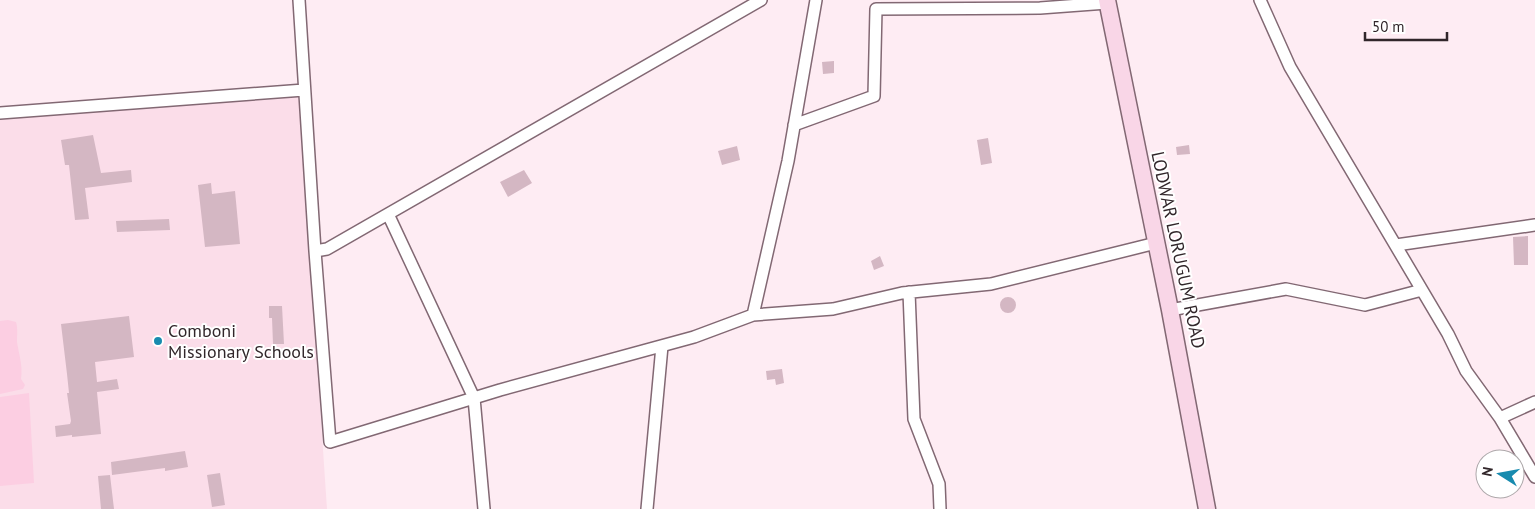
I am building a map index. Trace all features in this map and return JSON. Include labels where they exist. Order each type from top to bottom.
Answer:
[{"type":"main road","name":"LODWAR LORUGUM ROAD","points":[[1107,2],[1170,310],[1207,509]]},
{"type":"street","points":[[299,0],[315,251],[330,442],[474,398],[694,337],[753,315],[833,309],[909,292],[991,284],[1156,243]]},
{"type":"street","points":[[315,251],[328,249],[761,0]]},
{"type":"street","points":[[753,315],[788,161],[816,0]]},
{"type":"street","points":[[1260,0],[1290,67],[1448,334],[1466,371],[1500,418],[1535,477]]},
{"type":"street","points":[[794,125],[874,96],[876,9],[1031,8],[1107,2]]},
{"type":"street","points":[[0,113],[304,90]]},
{"type":"street","points":[[388,214],[474,398],[484,509]]},
{"type":"street","points":[[1396,246],[1535,225]]},
{"type":"street","points":[[1170,310],[1286,289],[1365,305],[1422,290]]},
{"type":"street","points":[[909,292],[914,419],[939,484],[940,509]]},
{"type":"street","points":[[647,509],[662,346]]},
{"type":"street","points":[[1500,418],[1535,402]]},
{"type":"shaded area","name":"Comboni Missionary Schools","points":[[299,93],[327,509],[0,509],[0,115]]},
{"type":"shaded area","points":[[0,321],[16,322],[21,379],[25,385],[23,389],[0,394]]},
{"type":"shaded area","points":[[29,393],[34,483],[0,486],[0,397]]},
{"type":"building","points":[[834,61],[834,73],[823,74],[822,62]]},
{"type":"building","points":[[93,135],[101,173],[131,170],[132,182],[85,188],[89,219],[75,220],[69,165],[65,165],[61,140]]},
{"type":"building","points":[[988,138],[992,163],[981,165],[977,140]]},
{"type":"building","points":[[1189,145],[1190,154],[1177,155],[1176,147]]},
{"type":"building","points":[[737,146],[740,160],[722,165],[718,151]]},
{"type":"building","points":[[524,170],[532,183],[508,197],[500,182]]},
{"type":"building","points":[[211,183],[212,194],[235,191],[240,244],[205,247],[198,185]]},
{"type":"building","points":[[169,219],[170,230],[117,232],[116,221]]},
{"type":"building","points":[[1528,236],[1528,265],[1514,265],[1513,237]]},
{"type":"building","points":[[880,256],[884,266],[874,270],[871,261]]},
{"type":"building","points":[[1008,297],[1014,299],[1016,305],[1014,311],[1008,313],[1002,311],[1000,305],[1002,299]]},
{"type":"building","points":[[269,306],[282,306],[284,344],[273,344],[272,318],[269,318]]},
{"type":"building","points":[[129,316],[134,357],[95,362],[97,382],[117,379],[119,389],[97,392],[101,434],[56,437],[55,426],[70,424],[71,421],[61,324]]},
{"type":"building","points":[[782,369],[784,383],[776,385],[775,379],[767,380],[766,371]]},
{"type":"building","points":[[185,451],[188,467],[165,471],[165,468],[112,475],[111,462]]},
{"type":"building","points":[[220,473],[225,505],[212,507],[207,475]]},
{"type":"building","points":[[110,475],[114,509],[101,509],[98,476]]},
{"type":"place","name":"Comboni Missionary Schools","points":[[158,341]]}]
